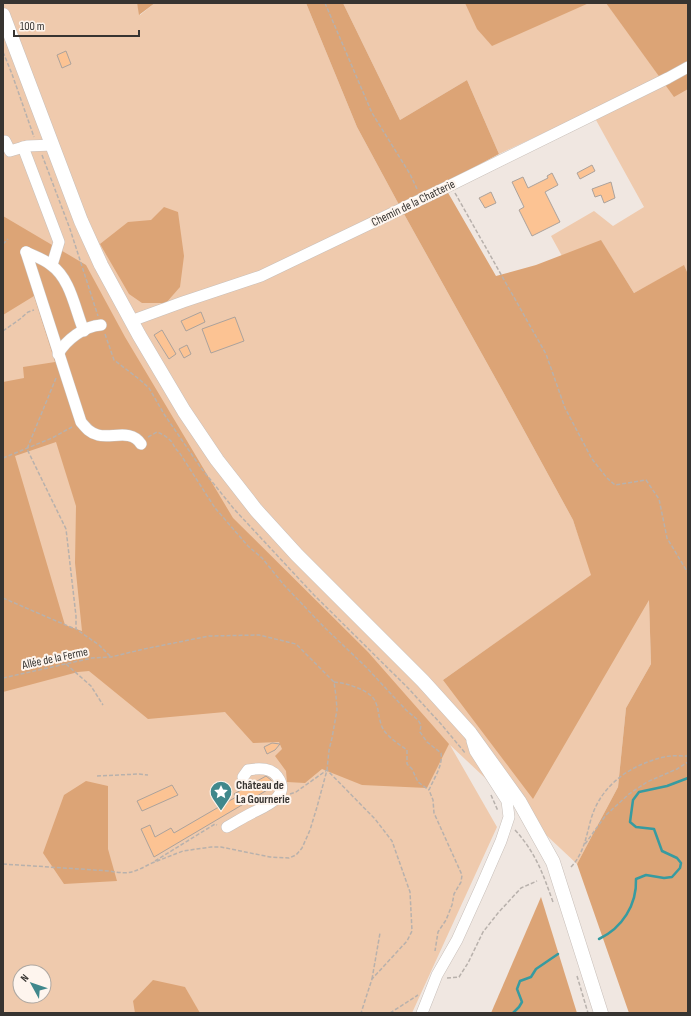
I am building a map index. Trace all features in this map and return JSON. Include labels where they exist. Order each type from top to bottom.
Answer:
[{"type":"main road","points":[[3,15],[101,265],[131,321],[184,411],[217,460],[256,510],[297,556],[423,681],[470,733],[519,801],[554,862],[602,1013]]},
{"type":"street","name":"Chemin de la Chatterie","points":[[131,321],[261,276],[451,185],[688,67]]},
{"type":"street","points":[[6,141],[10,151],[23,147],[53,145]]},
{"type":"street","points":[[23,147],[59,242],[52,265]]},
{"type":"street","points":[[84,331],[71,293],[59,273],[52,265],[26,252],[81,422],[89,431],[99,436],[119,434],[134,437],[141,444]]},
{"type":"street","points":[[60,360],[62,347],[90,327],[102,325]]},
{"type":"street","points":[[422,1013],[437,975],[457,940],[501,841],[509,817],[507,801],[475,751],[470,733]]},
{"type":"street","points":[[227,827],[274,801],[280,793],[282,784],[275,774],[266,769],[257,768],[248,770],[243,777]]},
{"type":"path","points":[[325,3],[372,113],[410,174],[422,199]]},
{"type":"path","points":[[3,52],[64,211],[88,288],[114,360],[149,388],[182,441],[229,503],[314,595],[408,688],[441,724],[467,756]]},
{"type":"path","points":[[451,185],[546,354],[565,408],[592,459],[607,478],[615,485],[646,480],[659,498],[667,538],[688,573]]},
{"type":"path","points":[[3,244],[8,239]]},
{"type":"path","points":[[3,331],[20,320],[28,312],[43,307]]},
{"type":"path","points":[[60,360],[27,449],[66,529],[76,616],[76,629]]},
{"type":"path","points":[[3,458],[52,438],[81,422]]},
{"type":"path","points":[[141,444],[151,434],[157,432],[166,436],[172,442],[174,448],[215,508],[248,546],[262,558],[284,585],[324,627],[366,667],[406,710],[418,720],[421,725],[420,732],[427,742],[441,752],[442,759],[429,790]]},
{"type":"path","points":[[3,598],[76,629],[99,645],[111,657]]},
{"type":"path","name":"Allée de la Ferme","points":[[3,678],[92,658],[111,657],[209,636],[259,635],[296,644],[334,682]]},
{"type":"path","points":[[66,664],[91,686],[103,706]]},
{"type":"path","points":[[152,863],[183,851],[211,847],[221,847],[270,857],[288,858],[296,855],[302,848],[310,830],[326,770],[328,750],[332,738],[337,710],[334,682],[352,686],[373,697],[377,704],[379,719],[385,732],[407,750],[407,764],[412,769],[418,782],[429,790],[433,800],[434,814],[462,875],[461,882],[454,894],[452,906],[446,920],[438,932],[435,951]]},
{"type":"path","points":[[584,846],[591,818],[603,793],[621,776],[637,766],[665,756],[688,756]]},
{"type":"path","points":[[571,867],[577,861],[584,846],[606,815],[629,794],[647,782],[677,769],[688,762]]},
{"type":"path","points":[[278,797],[296,792],[326,770]]},
{"type":"path","points":[[326,770],[375,819],[392,840],[410,892],[412,931],[407,941],[372,979]]},
{"type":"path","points":[[97,776],[148,775]]},
{"type":"path","points":[[489,790],[498,811],[507,824],[527,844],[539,865],[555,907]]},
{"type":"path","points":[[3,864],[110,871],[122,874],[134,872],[152,863],[215,824],[227,827]]},
{"type":"path","points":[[437,975],[450,978],[459,977],[483,932],[498,912],[521,888],[537,881]]},
{"type":"path","points":[[361,1013],[372,979],[380,933]]},
{"type":"path","points":[[575,969],[588,1013]]},
{"type":"path","points":[[390,1013],[422,992]]},
{"type":"shaded area","points":[[3,3],[137,3],[140,15],[155,3],[306,3],[357,127],[573,520],[592,575],[443,680],[649,599],[651,664],[626,708],[618,787],[577,864],[450,745],[497,827],[412,1013],[3,1013]]},
{"type":"shaded area","points":[[137,3],[155,3],[139,15]]},
{"type":"shaded area","points":[[306,3],[343,3],[400,120],[467,80],[499,154],[443,184],[496,276],[536,265],[601,240],[634,293],[684,265],[688,274],[688,1013],[629,1013],[577,864],[618,787],[626,708],[651,664],[649,600],[533,799],[443,680],[591,575],[573,520],[357,127]]},
{"type":"shaded area","points":[[343,3],[688,3],[688,274],[684,266],[634,293],[601,241],[562,256],[551,236],[594,211],[613,226],[644,207],[591,111],[499,154],[467,80],[400,120]]},
{"type":"shaded area","points":[[465,3],[589,3],[492,46],[477,29]]},
{"type":"shaded area","points":[[606,3],[688,3],[688,89],[674,97]]},
{"type":"shaded area","points":[[164,207],[178,212],[184,256],[180,287],[166,303],[142,303],[129,294],[100,244],[128,222],[151,220]]},
{"type":"shaded area","points":[[3,216],[86,265],[125,337],[233,518],[368,652],[449,744],[427,788],[362,785],[322,769],[305,783],[287,782],[286,771],[275,756],[282,749],[279,742],[253,743],[225,712],[148,719],[89,671],[78,672],[3,692],[3,382],[24,378],[23,367],[55,362],[34,296],[3,315]],"holes":[[[56,442],[76,506],[75,563],[82,631],[65,625],[15,456]]]},
{"type":"shaded area","points":[[86,781],[108,786],[108,849],[117,881],[64,884],[43,853],[64,795]]},
{"type":"shaded area","points":[[541,897],[577,1013],[491,1013]]},
{"type":"shaded area","points":[[153,980],[185,987],[200,1013],[135,1013],[133,1001]]},
{"type":"building","points":[[66,51],[71,64],[62,68],[57,55]]},
{"type":"building","points":[[592,165],[595,171],[580,179],[577,173]]},
{"type":"building","points":[[552,173],[558,185],[545,192],[560,222],[532,236],[519,210],[524,207],[512,182],[523,177],[528,188],[548,178],[547,176]]},
{"type":"building","points":[[611,182],[615,198],[604,203],[601,195],[595,197],[592,189]]},
{"type":"building","points":[[491,192],[496,203],[485,208],[479,198]]},
{"type":"building","points":[[201,312],[205,322],[186,331],[181,321]]},
{"type":"building","points":[[235,317],[244,341],[211,353],[202,329]]},
{"type":"building","points":[[162,330],[176,354],[169,359],[154,335]]},
{"type":"building","points":[[187,345],[191,354],[184,358],[179,349]]},
{"type":"building","points":[[272,743],[280,744],[275,750],[267,754],[264,747]]},
{"type":"building","name":"Château de La Gournerie","points":[[266,776],[271,780],[274,786],[154,857],[141,829],[150,825],[155,837],[171,828],[174,833],[236,797],[234,794]]},
{"type":"building","points":[[172,785],[178,795],[142,811],[137,801]]},
{"type":"waterway","points":[[599,939],[615,929],[631,907],[636,889],[636,879],[646,875],[664,878],[672,877],[680,868],[681,863],[677,858],[662,851],[654,829],[636,827],[630,822],[633,800],[639,792],[667,786],[688,778]]},
{"type":"waterway","points":[[513,1013],[522,1002],[517,989],[520,981],[531,977],[536,969],[558,954]]},
{"type":"place","name":"Château de La Gournerie","points":[[221,812]]}]
